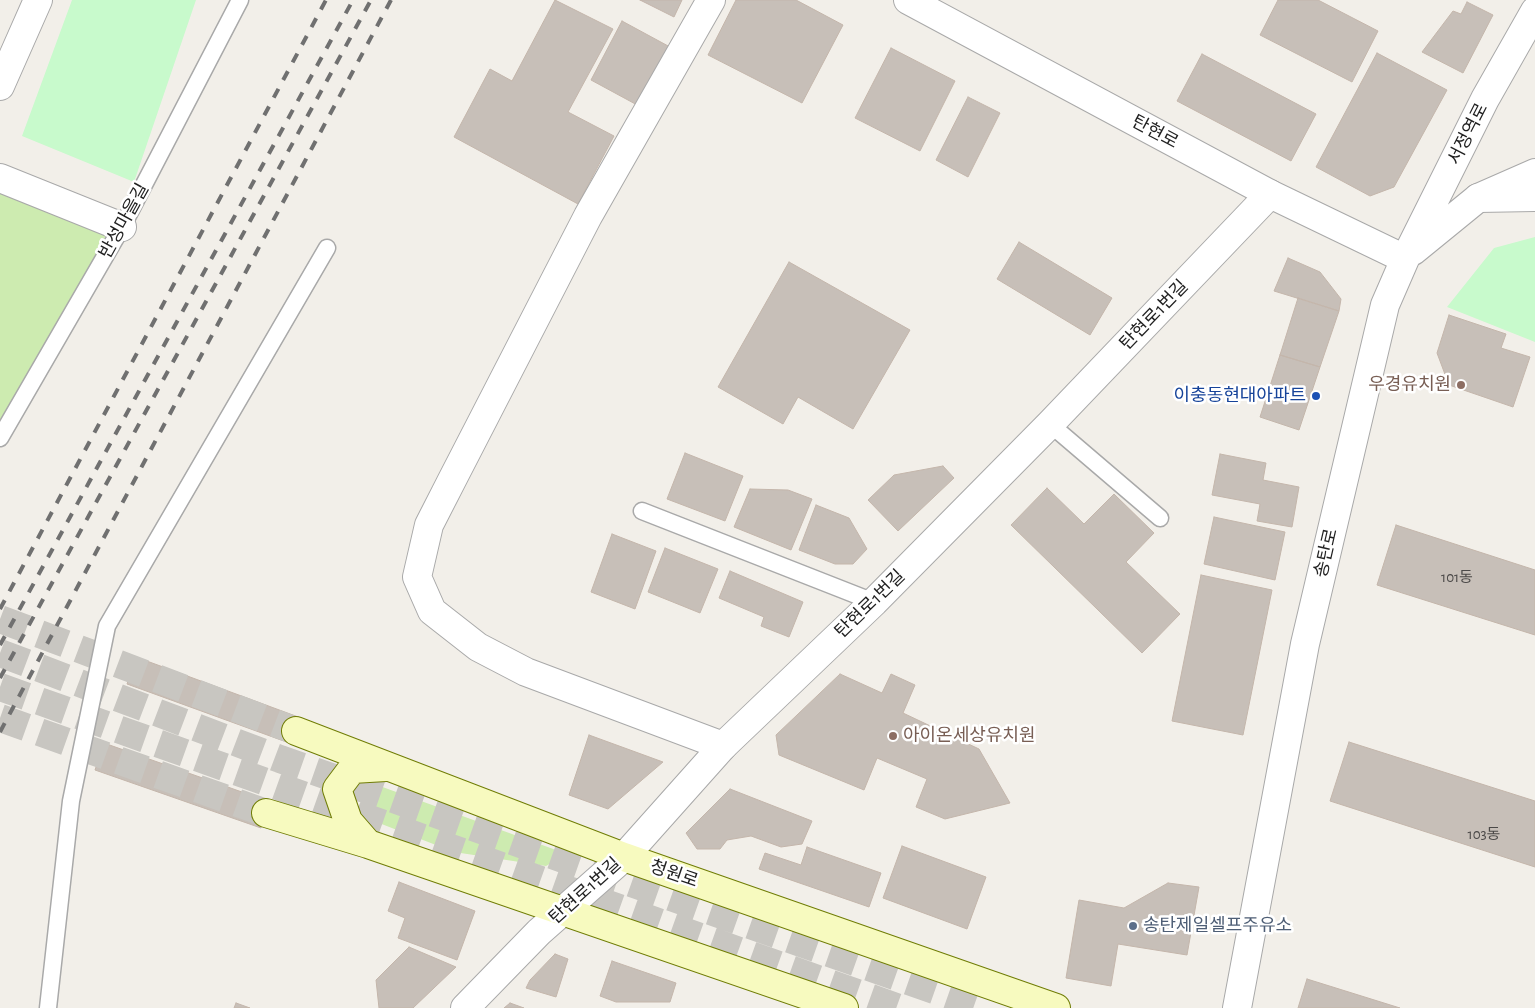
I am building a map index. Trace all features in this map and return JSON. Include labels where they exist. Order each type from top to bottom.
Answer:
[{"type":"main road","name":"청원로","points":[[296,731],[624,856],[1056,1008]]},
{"type":"main road","points":[[368,844],[348,821],[337,789],[352,769],[390,766]]},
{"type":"main road","points":[[266,814],[368,844],[844,1008]]},
{"type":"street","points":[[711,0],[588,216],[428,525],[417,577],[432,611],[478,647],[526,672],[723,746]]},
{"type":"street","name":"탄현로","points":[[908,0],[1270,194],[1404,259]]},
{"type":"street","points":[[0,86],[35,1]]},
{"type":"street","name":"서정역로","points":[[1404,259],[1485,99],[1535,11]]},
{"type":"street","name":"송탄로","points":[[1237,1008],[1311,616],[1385,305],[1404,259],[1478,198],[1535,173]]},
{"type":"street","points":[[0,178],[122,227]]},
{"type":"street","name":"탄현로1번길","points":[[465,1008],[562,911],[624,856],[723,746],[874,602],[1050,424],[1270,194]]},
{"type":"street","points":[[1478,198],[1535,197]]},
{"type":"lane","name":"반성마을길","points":[[0,438],[122,227],[240,0]]},
{"type":"lane","points":[[48,1008],[71,801],[107,626],[327,248]]},
{"type":"lane","points":[[1050,424],[1160,518]]},
{"type":"lane","points":[[642,512],[874,602]]},
{"type":"green space","points":[[72,0],[196,0],[134,182],[22,136]]},
{"type":"green space","points":[[0,183],[110,225],[85,286],[0,439]]},
{"type":"green space","points":[[1535,237],[1535,342],[1447,307],[1494,248]]},
{"type":"green space","points":[[377,785],[567,854],[546,866],[454,852],[366,818],[360,798]]},
{"type":"building","points":[[555,0],[613,29],[568,112],[614,136],[578,204],[454,137],[490,69],[512,81]]},
{"type":"building","points":[[640,0],[682,0],[674,17]]},
{"type":"building","points":[[736,0],[796,0],[843,25],[802,103],[708,55]]},
{"type":"building","points":[[1278,0],[1318,0],[1378,31],[1352,82],[1260,35]]},
{"type":"building","points":[[1467,2],[1493,15],[1463,73],[1422,52],[1453,11],[1461,14]]},
{"type":"building","points":[[622,21],[670,47],[639,106],[591,80]]},
{"type":"building","points":[[891,48],[955,81],[920,151],[855,118]]},
{"type":"building","points":[[1377,53],[1447,90],[1394,187],[1370,196],[1316,167]]},
{"type":"building","points":[[1202,54],[1316,114],[1291,161],[1177,101]]},
{"type":"building","points":[[968,97],[1000,113],[968,177],[936,160]]},
{"type":"building","points":[[1019,242],[1112,298],[1090,335],[997,279]]},
{"type":"building","points":[[1288,258],[1320,272],[1341,299],[1339,311],[1274,291]]},
{"type":"building","points":[[789,262],[910,330],[853,429],[798,397],[783,424],[718,387]]},
{"type":"building","points":[[1298,298],[1339,311],[1320,367],[1280,355]]},
{"type":"building","points":[[1449,315],[1506,334],[1501,348],[1530,357],[1513,407],[1449,385],[1437,353]]},
{"type":"building","points":[[1280,355],[1320,367],[1299,430],[1260,417]]},
{"type":"building","points":[[685,453],[743,476],[725,521],[667,499]]},
{"type":"building","points":[[1220,454],[1266,463],[1263,480],[1299,487],[1292,527],[1257,521],[1260,504],[1212,495]]},
{"type":"building","points":[[943,466],[954,478],[898,531],[868,500],[894,475]]},
{"type":"building","points":[[1047,488],[1084,524],[1114,494],[1154,533],[1126,562],[1180,614],[1142,653],[1011,525]]},
{"type":"building","points":[[750,489],[788,490],[812,499],[791,550],[734,527]]},
{"type":"building","points":[[816,505],[849,518],[867,549],[853,564],[835,564],[799,550]]},
{"type":"building","points":[[1214,517],[1285,532],[1275,580],[1204,564]]},
{"type":"building","points":[[1396,525],[1535,570],[1535,635],[1377,585]]},
{"type":"building","points":[[612,534],[656,551],[635,609],[591,592]]},
{"type":"building","points":[[665,548],[718,569],[700,613],[648,592]]},
{"type":"building","points":[[730,571],[803,602],[789,637],[761,626],[764,617],[719,598]]},
{"type":"building","points":[[1201,575],[1272,590],[1243,735],[1172,721]]},
{"type":"building","points":[[136,657],[301,718],[292,744],[127,684]]},
{"type":"building","name":"아이온세상유치원","points":[[840,674],[882,693],[891,674],[915,685],[903,713],[979,749],[1010,803],[945,819],[916,807],[927,779],[877,758],[864,790],[779,755],[776,735]]},
{"type":"building","points":[[589,735],[663,762],[608,809],[569,795]]},
{"type":"building","points":[[1349,742],[1535,801],[1535,867],[1330,801]]},
{"type":"building","points":[[104,743],[270,802],[261,828],[95,770]]},
{"type":"building","points":[[730,789],[812,821],[802,844],[781,847],[751,836],[727,840],[720,849],[697,849],[686,833]]},
{"type":"building","points":[[902,846],[986,877],[967,929],[883,898]]},
{"type":"building","points":[[807,847],[881,873],[869,907],[759,869],[765,853],[801,865]]},
{"type":"building","points":[[399,882],[475,911],[457,960],[398,938],[405,918],[388,911]]},
{"type":"building","name":"송탄제일셀프주유소","points":[[1168,883],[1199,887],[1187,955],[1118,944],[1111,986],[1066,978],[1079,900],[1124,908]]},
{"type":"building","points":[[409,947],[456,967],[413,1008],[379,1008],[376,980]]},
{"type":"building","points":[[555,954],[568,959],[556,997],[526,988],[530,980]]},
{"type":"building","points":[[612,961],[676,983],[670,1002],[616,1002],[600,996]]},
{"type":"building","points":[[1307,979],[1400,1008],[1298,1008]]},
{"type":"building","points":[[236,1003],[250,1008],[234,1008]]},
{"type":"building","points":[[510,1003],[524,1008],[504,1008]]},
{"type":"tunnel","points":[[0,619],[296,731]]},
{"type":"tunnel","points":[[0,653],[280,759],[985,1008]]},
{"type":"tunnel","points":[[0,687],[899,1008]]},
{"type":"tunnel","points":[[0,718],[266,813]]},
{"type":"railway","points":[[0,609],[326,0]]},
{"type":"railway","points":[[0,645],[353,0]]},
{"type":"railway","points":[[0,678],[371,0]]},
{"type":"railway","points":[[0,732],[391,0]]},
{"type":"place","name":"우경유치원","points":[[1461,385]]},
{"type":"place","name":"이충동현대아파트","points":[[1316,396]]},
{"type":"place","name":"아이온세상유치원","points":[[893,736]]},
{"type":"place","name":"송탄제일셀프주유소","points":[[1133,926]]}]
